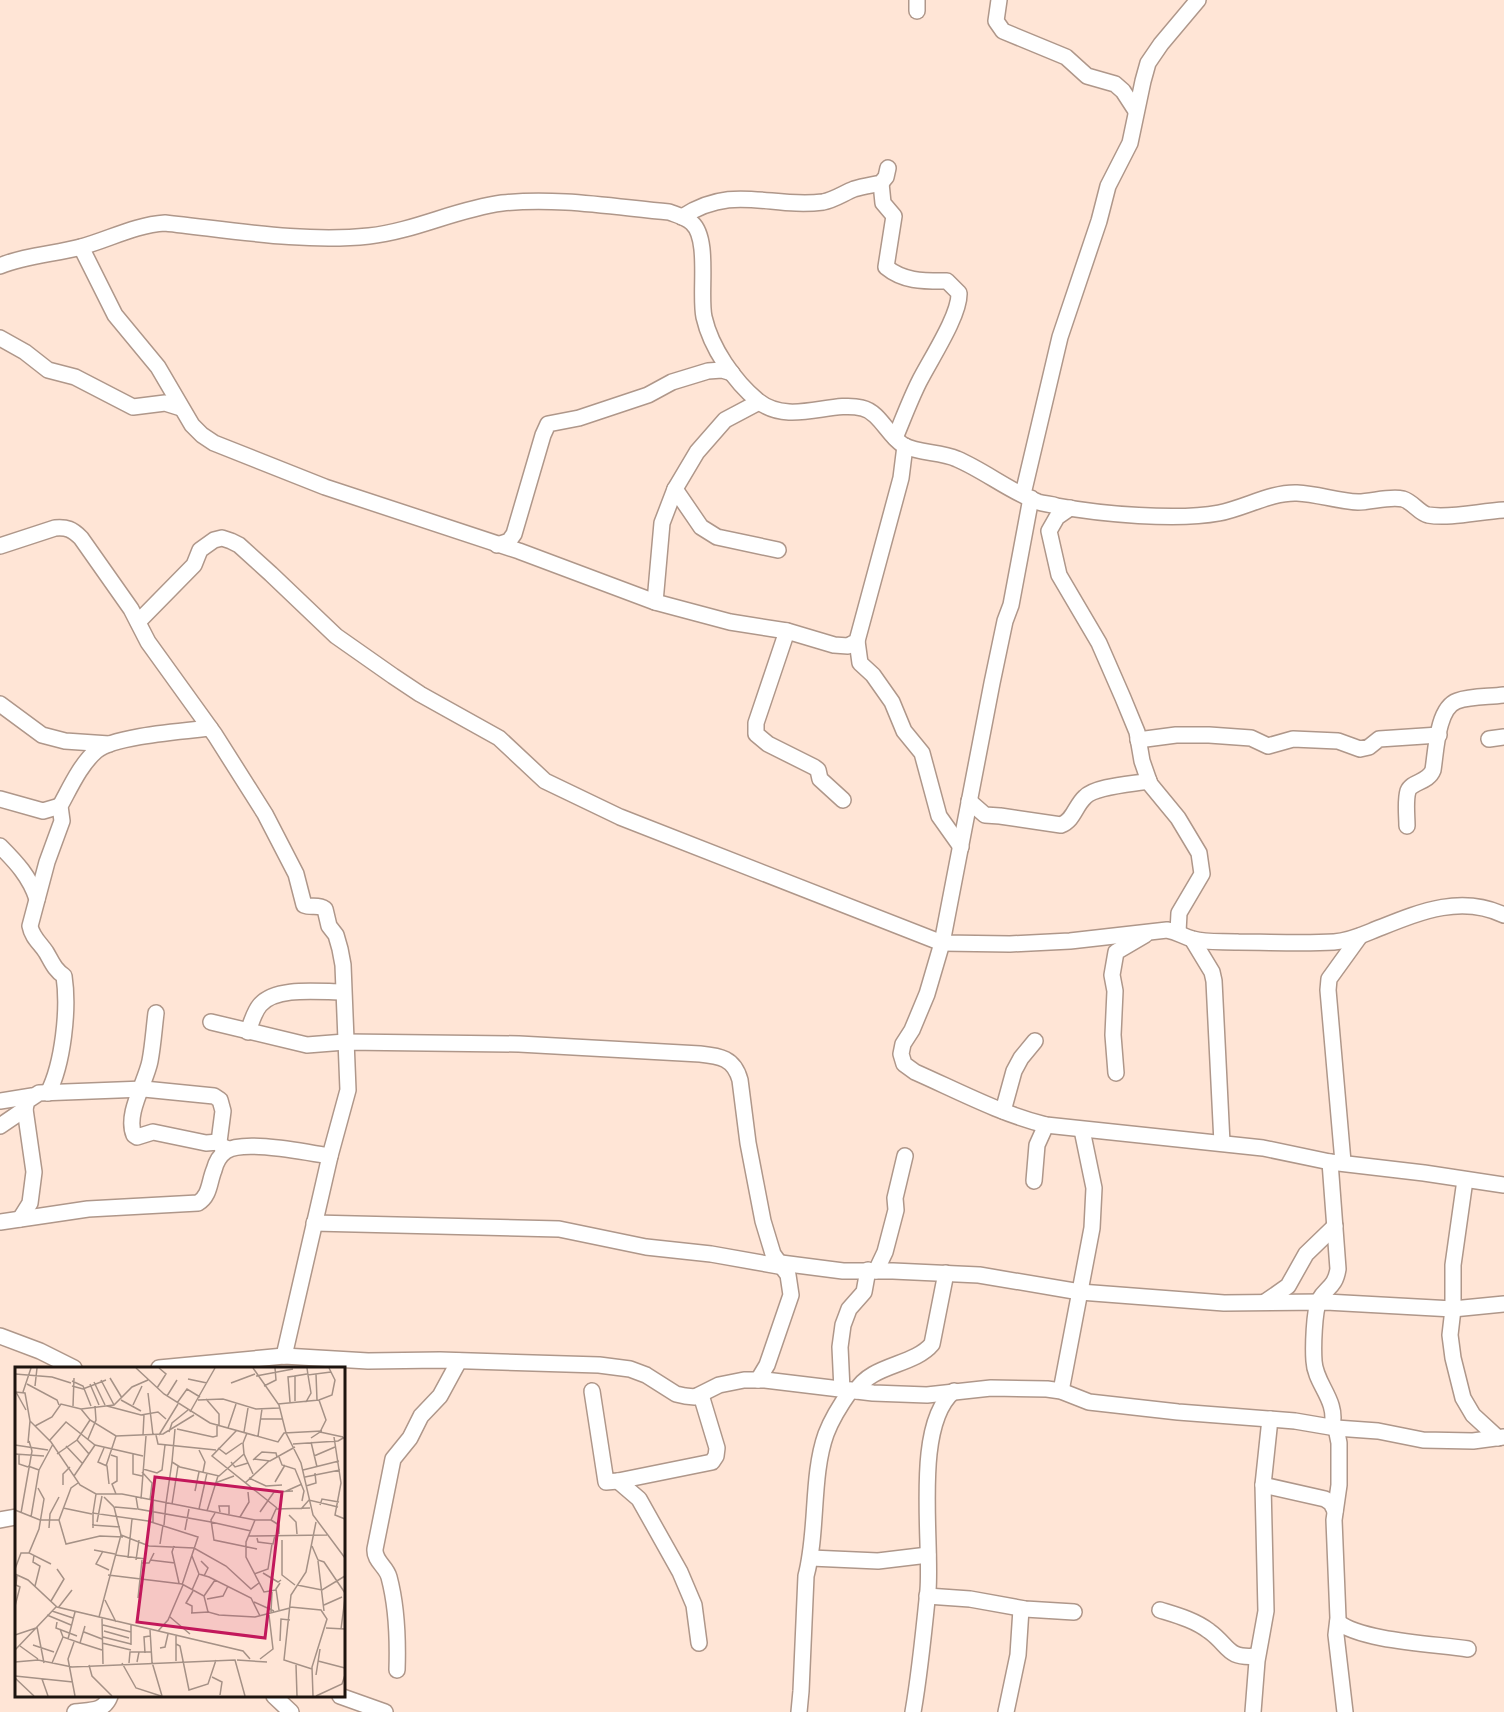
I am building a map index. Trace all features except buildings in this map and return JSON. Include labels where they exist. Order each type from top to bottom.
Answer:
[{"type":"street","points":[[999,0],[996,21],[1003,31],[1066,57],[1087,76],[1115,84],[1123,91],[1136,111]]},
{"type":"street","points":[[1198,0],[1154,54],[1143,81],[1130,143],[1108,186],[1099,221],[1060,337],[1011,605],[1005,621],[994,672],[942,943],[927,994],[912,1030],[903,1044],[902,1059],[904,1064],[915,1072],[1003,1111],[1046,1125],[1263,1148],[1337,1162],[1504,1185]]},
{"type":"street","points":[[682,217],[696,207],[722,200],[742,198],[825,201],[854,189],[881,183],[886,177],[888,168]]},
{"type":"street","points":[[881,183],[883,203],[894,216],[886,267],[900,277],[919,281],[947,281],[959,293],[960,300],[918,383],[900,442],[902,478],[857,641],[860,663],[873,675],[892,702],[904,731],[922,753],[939,816],[961,848]]},
{"type":"street","points":[[0,266],[81,247],[139,227],[165,224],[311,237],[371,236],[417,225],[452,213],[524,202],[557,201],[669,212],[682,217],[696,227],[700,239],[704,319],[721,357],[732,373],[759,402],[772,408],[789,412],[864,408],[871,412],[900,442],[955,458],[1031,498],[1070,508],[1100,512],[1187,516],[1217,514],[1270,498],[1298,493],[1359,502],[1399,498],[1410,502],[1425,515],[1504,510]]},
{"type":"street","points":[[81,247],[115,315],[158,367],[192,425],[214,443],[325,487],[497,545],[655,602],[730,622],[787,631],[834,645],[848,646],[857,641]]},
{"type":"street","points":[[0,338],[25,352],[48,370],[75,377],[133,406],[165,403],[181,408]]},
{"type":"street","points":[[497,545],[509,541],[514,534],[548,424],[579,418],[648,395],[672,382],[708,371],[722,370],[732,373]]},
{"type":"street","points":[[655,602],[662,523],[675,489],[696,452],[725,420],[759,402]]},
{"type":"street","points":[[675,489],[701,527],[717,537],[778,550]]},
{"type":"street","points":[[1031,498],[1049,531],[1059,575],[1109,663],[1137,732],[1142,761],[1149,781],[1194,842],[1202,864],[1202,874],[1179,913],[1178,932]]},
{"type":"street","points":[[1049,531],[1057,517],[1070,508]]},
{"type":"street","points":[[0,546],[55,528],[64,527],[72,530],[100,565],[138,622],[148,642],[210,728],[265,814],[296,874],[304,904],[321,906],[325,909],[329,926],[336,935],[343,965],[348,1090],[330,1156],[284,1356]]},
{"type":"street","points":[[138,622],[194,565],[200,550],[214,540],[222,538],[231,541],[239,545],[336,636],[420,694],[499,738],[545,781],[620,817],[942,943],[1010,944],[1147,934],[1167,930],[1178,932],[1192,939],[1336,942],[1360,936],[1408,916],[1442,907],[1471,904],[1488,907],[1504,915]]},
{"type":"street","points":[[787,631],[756,723],[756,734],[768,744],[818,770],[820,779],[843,800]]},
{"type":"street","points":[[1407,826],[1408,792],[1412,786],[1431,777],[1442,717],[1447,707],[1456,701],[1504,695]]},
{"type":"street","points":[[0,704],[42,735],[65,741],[110,744]]},
{"type":"street","points":[[48,1093],[56,1078],[68,997],[64,976],[54,968],[46,952],[31,932],[31,918],[47,862],[63,821],[60,806],[86,762],[97,750],[110,744],[136,738],[210,728]]},
{"type":"street","points":[[1138,740],[1176,735],[1209,735],[1251,738],[1268,746],[1288,740],[1338,741],[1360,749],[1369,747],[1380,739],[1439,735]]},
{"type":"street","points":[[969,801],[985,815],[1061,825],[1070,819],[1090,792],[1149,781]]},
{"type":"street","points":[[0,799],[43,811],[60,806]]},
{"type":"street","points":[[0,846],[19,866],[30,882],[37,899]]},
{"type":"street","points":[[1116,1073],[1113,1035],[1115,991],[1112,975],[1116,952],[1147,934]]},
{"type":"street","points":[[1345,1712],[1336,1635],[1338,1622],[1334,1520],[1339,1474],[1339,1443],[1328,1395],[1318,1377],[1314,1362],[1319,1303],[1337,1276],[1335,1226],[1337,1162],[1329,979],[1360,936]]},
{"type":"street","points":[[1192,939],[1212,972],[1214,981],[1222,1143]]},
{"type":"street","points":[[248,1032],[258,1007],[272,995],[344,992]]},
{"type":"street","points":[[156,1013],[149,1064],[132,1122],[134,1135],[137,1137],[153,1132],[207,1143],[267,1147],[330,1156]]},
{"type":"street","points":[[211,1022],[307,1045],[345,1042],[529,1044],[700,1054],[725,1059],[737,1070],[763,1221],[773,1254],[788,1275],[791,1295],[767,1365],[758,1380]]},
{"type":"street","points":[[1003,1111],[1014,1071],[1035,1041]]},
{"type":"street","points":[[0,1126],[39,1093],[140,1090],[204,1094],[220,1100],[223,1111],[224,1145],[208,1189],[203,1200],[198,1203],[88,1209],[0,1222]]},
{"type":"street","points":[[0,1101],[28,1103]]},
{"type":"street","points":[[20,1220],[30,1203],[34,1172],[28,1103]]},
{"type":"street","points":[[1034,1181],[1037,1144],[1046,1125]]},
{"type":"street","points":[[1062,1391],[1092,1228],[1094,1188],[1082,1130]]},
{"type":"street","points":[[850,1390],[840,1347],[843,1325],[849,1309],[864,1292],[872,1270],[885,1252],[896,1210],[895,1198],[905,1156]]},
{"type":"street","points":[[1465,1180],[1453,1265],[1454,1309],[1450,1335],[1458,1383],[1463,1398],[1473,1415],[1501,1438]]},
{"type":"street","points":[[314,1223],[559,1229],[646,1247],[782,1265],[833,1270],[979,1275],[1080,1292],[1224,1303],[1319,1303],[1454,1309],[1504,1304]]},
{"type":"street","points":[[1264,1303],[1288,1286],[1306,1254],[1335,1226]]},
{"type":"street","points":[[799,1712],[806,1576],[811,1558],[823,1443],[835,1413],[850,1390],[872,1375],[925,1351],[933,1344],[946,1274]]},
{"type":"street","points":[[0,1336],[40,1351],[72,1367]]},
{"type":"street","points":[[178,1367],[284,1356],[368,1361],[459,1360],[616,1366],[646,1375],[676,1394],[695,1397],[732,1381],[758,1380],[873,1394],[927,1395],[991,1388],[1062,1391],[1089,1402],[1378,1431],[1423,1440],[1501,1438]]},
{"type":"street","points":[[398,1670],[397,1621],[389,1577],[375,1556],[375,1549],[393,1459],[410,1438],[421,1416],[440,1396],[459,1360]]},
{"type":"street","points":[[592,1391],[606,1482],[712,1462],[717,1448],[701,1395]]},
{"type":"street","points":[[913,1712],[927,1596],[929,1449],[942,1403],[954,1391]]},
{"type":"street","points":[[927,1395],[936,1418]]},
{"type":"street","points":[[1253,1712],[1257,1656],[1266,1611],[1263,1485],[1270,1419]]},
{"type":"street","points":[[618,1481],[639,1499],[680,1572],[694,1605],[699,1643]]},
{"type":"street","points":[[1263,1485],[1325,1499],[1331,1503],[1335,1511]]},
{"type":"street","points":[[0,1520],[15,1517]]},
{"type":"street","points":[[811,1558],[878,1561],[928,1555]]},
{"type":"street","points":[[927,1596],[970,1599],[1021,1609],[1074,1612]]},
{"type":"street","points":[[1006,1712],[1021,1634],[1021,1609]]},
{"type":"street","points":[[1160,1610],[1189,1620],[1209,1631],[1228,1651],[1242,1658],[1257,1656]]},
{"type":"street","points":[[1338,1622],[1343,1626],[1370,1635],[1468,1649]]},
{"type":"street","points":[[276,1697],[291,1712]]},
{"type":"street","points":[[345,1697],[385,1712]]},
{"type":"street","points":[[75,1712],[103,1708],[109,1704]]}]
